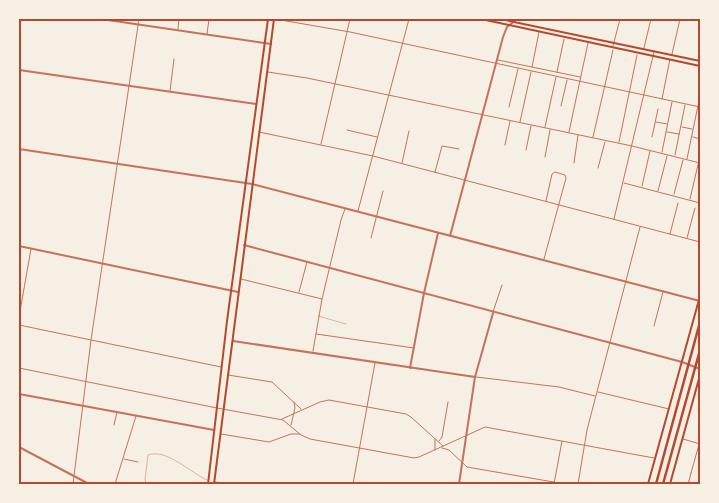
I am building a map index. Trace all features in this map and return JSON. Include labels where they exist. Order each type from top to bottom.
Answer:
[{"type":"highway","points":[[656,484],[700,322]]},
{"type":"highway","points":[[663,484],[700,350]]},
{"type":"main road","points":[[208,484],[268,19]]},
{"type":"main road","points":[[214,483],[274,19]]},
{"type":"main road","points":[[482,19],[700,66]]},
{"type":"main road","points":[[500,19],[700,61]]},
{"type":"main road","points":[[256,104],[263,103]]},
{"type":"main road","points":[[648,484],[700,296]]},
{"type":"main road","points":[[670,484],[700,375]]},
{"type":"main road","points":[[209,476],[214,483]]},
{"type":"street","points":[[101,19],[271,44]]},
{"type":"street","points":[[73,484],[85,381],[139,19]]},
{"type":"street","points":[[178,30],[179,19]]},
{"type":"street","points":[[207,34],[209,19]]},
{"type":"street","points":[[274,19],[346,32],[699,107]]},
{"type":"street","points":[[321,145],[350,19]]},
{"type":"street","points":[[358,212],[409,19]]},
{"type":"street","points":[[450,236],[504,33],[510,24],[517,19]]},
{"type":"street","points":[[593,138],[620,19]]},
{"type":"street","points":[[644,48],[651,19]]},
{"type":"street","points":[[672,54],[680,19]]},
{"type":"street","points":[[532,67],[540,31]]},
{"type":"street","points":[[557,72],[564,39]]},
{"type":"street","points":[[569,133],[588,41]]},
{"type":"street","points":[[614,219],[655,51]]},
{"type":"street","points":[[619,143],[637,55]]},
{"type":"street","points":[[662,99],[670,58]]},
{"type":"street","points":[[170,92],[174,59]]},
{"type":"street","points":[[497,60],[581,78]]},
{"type":"street","points":[[509,107],[518,68]]},
{"type":"street","points":[[19,70],[256,104]]},
{"type":"street","points":[[520,122],[531,71]]},
{"type":"street","points":[[267,72],[335,83],[606,140],[700,163]]},
{"type":"street","points":[[545,128],[556,76]]},
{"type":"street","points":[[561,106],[568,79]]},
{"type":"street","points":[[687,160],[700,96]]},
{"type":"street","points":[[662,153],[672,102]]},
{"type":"street","points":[[675,157],[685,104]]},
{"type":"street","points":[[652,137],[658,109]]},
{"type":"street","points":[[505,145],[510,120]]},
{"type":"street","points":[[656,122],[668,124]]},
{"type":"street","points":[[526,150],[531,125]]},
{"type":"street","points":[[681,126],[694,129]]},
{"type":"street","points":[[545,157],[551,129]]},
{"type":"street","points":[[347,130],[378,137]]},
{"type":"street","points":[[402,164],[409,131]]},
{"type":"street","points":[[259,132],[372,156],[700,242]]},
{"type":"street","points":[[666,132],[679,134]]},
{"type":"street","points":[[574,163],[578,135]]},
{"type":"street","points":[[692,136],[700,138]]},
{"type":"street","points":[[598,168],[606,140]]},
{"type":"street","points":[[435,173],[442,146],[459,149]]},
{"type":"street","points":[[19,149],[246,182],[700,301]]},
{"type":"street","points":[[642,188],[650,150]]},
{"type":"street","points":[[658,192],[667,155]]},
{"type":"street","points":[[690,200],[700,163],[700,156]]},
{"type":"street","points":[[674,196],[683,159]]},
{"type":"street","points":[[543,260],[566,176],[555,172],[552,174],[546,202]]},
{"type":"street","points":[[623,183],[700,203]]},
{"type":"street","points":[[371,238],[383,190]]},
{"type":"street","points":[[670,234],[678,203]]},
{"type":"street","points":[[687,238],[695,208]]},
{"type":"street","points":[[313,353],[322,298],[345,209]]},
{"type":"street","points":[[578,484],[597,391],[640,226]]},
{"type":"street","points":[[410,368],[424,293],[438,233]]},
{"type":"street","points":[[244,245],[682,362],[700,369]]},
{"type":"street","points":[[19,246],[238,292]]},
{"type":"street","points":[[19,316],[31,248]]},
{"type":"street","points":[[299,293],[307,262]]},
{"type":"street","points":[[240,279],[322,298]]},
{"type":"street","points":[[459,484],[468,434],[475,377],[502,286]]},
{"type":"street","points":[[654,326],[663,292]]},
{"type":"street","points":[[19,325],[222,368]]},
{"type":"street","points":[[316,334],[414,348]]},
{"type":"street","points":[[232,341],[410,368],[565,388],[596,396]]},
{"type":"street","points":[[353,484],[375,362]]},
{"type":"street","points":[[19,368],[281,420],[310,439],[416,458],[485,427],[655,458]]},
{"type":"street","points":[[228,375],[272,382],[302,410]]},
{"type":"street","points":[[597,391],[669,409]]},
{"type":"street","points":[[19,394],[214,430]]},
{"type":"street","points":[[281,420],[328,400],[409,415],[443,446]]},
{"type":"street","points":[[291,426],[294,402]]},
{"type":"street","points":[[439,442],[442,437],[448,402]]},
{"type":"street","points":[[114,425],[117,412]]},
{"type":"street","points":[[115,484],[136,416]]},
{"type":"street","points":[[220,434],[268,442],[291,434],[300,434]]},
{"type":"street","points":[[435,438],[435,450]]},
{"type":"street","points":[[683,439],[700,444]]},
{"type":"street","points":[[554,483],[562,440]]},
{"type":"street","points":[[688,483],[700,441]]},
{"type":"street","points":[[449,443],[449,450]]},
{"type":"street","points":[[20,448],[89,484]]},
{"type":"street","points":[[439,448],[449,450],[469,468],[565,484]]},
{"type":"street","points":[[123,459],[138,462]]},
{"type":"street","points":[[214,483],[228,484]]},
{"type":"lane","points":[[318,316],[346,324]]},
{"type":"lane","points":[[152,484],[146,483],[145,480],[148,455],[152,454],[175,460],[198,476],[208,480]]}]
